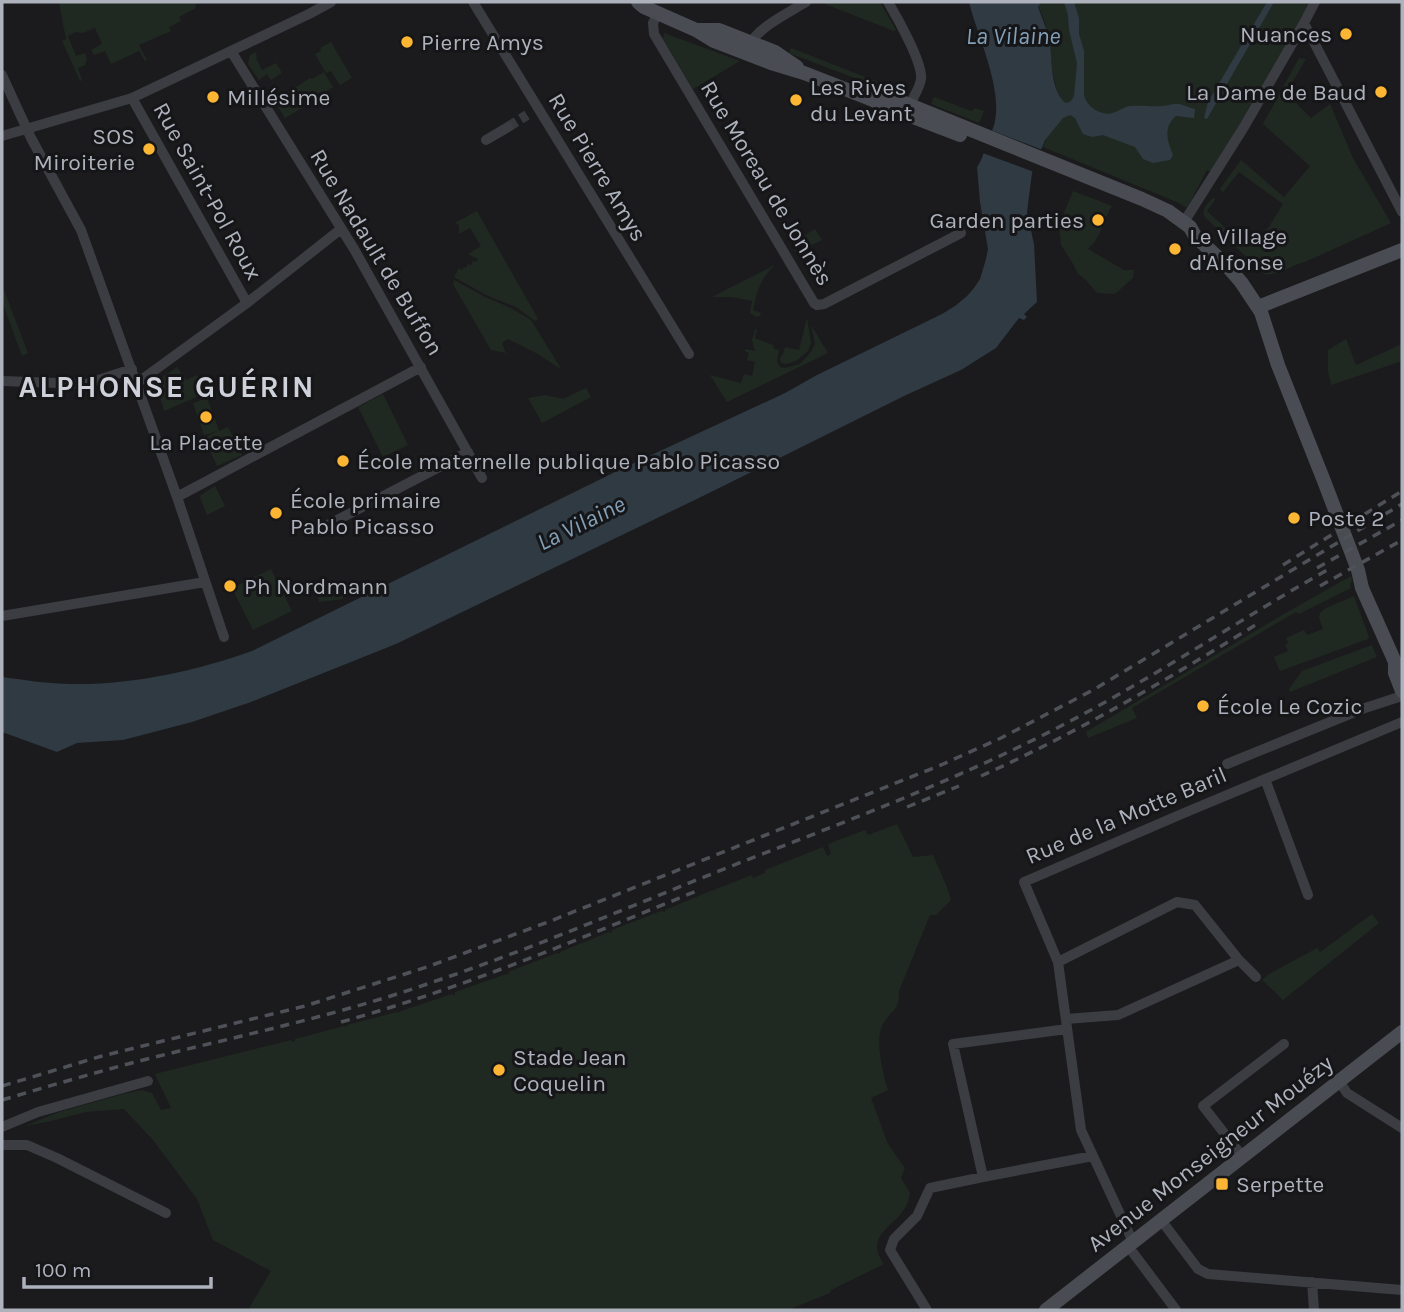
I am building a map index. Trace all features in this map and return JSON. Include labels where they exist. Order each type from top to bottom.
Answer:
[{"type":"main road","points":[[638,2],[644,7],[653,7],[714,41],[748,48],[887,107],[981,138]]},
{"type":"main road","points":[[873,100],[910,105],[981,138],[1168,211],[1190,227],[1195,236],[1234,274],[1262,316],[1278,365],[1358,571],[1362,588],[1399,665],[1395,673],[1402,694]]},
{"type":"main road","points":[[1039,161],[1139,205],[1195,236]]},
{"type":"main road","points":[[1258,307],[1402,250]]},
{"type":"main road","name":"Avenue Monseigneur Mouézy","points":[[1046,1310],[1402,1032]]},
{"type":"street","points":[[2,136],[132,99],[331,2]]},
{"type":"street","name":"Rue Pierre Amys","points":[[472,2],[689,354]]},
{"type":"street","points":[[748,48],[765,27],[806,2]]},
{"type":"street","points":[[888,2],[909,40],[920,72],[921,81],[910,105]]},
{"type":"street","points":[[1184,222],[1244,127],[1315,2]]},
{"type":"street","name":"Rue Moreau de Jonnès","points":[[653,7],[654,34],[814,303],[824,304],[961,233]]},
{"type":"street","points":[[1304,23],[1402,212]]},
{"type":"street","name":"Rue Nadault de Buffon","points":[[231,51],[341,229],[482,478]]},
{"type":"street","points":[[2,75],[26,129],[81,230],[137,383],[224,637]]},
{"type":"street","name":"Rue Saint-Pol Roux","points":[[132,99],[247,303]]},
{"type":"street","points":[[527,115],[538,108]]},
{"type":"street","points":[[485,140],[508,127]]},
{"type":"street","points":[[137,383],[247,303],[341,229]]},
{"type":"street","points":[[177,497],[421,367]]},
{"type":"street","points":[[2,382],[86,384],[132,369]]},
{"type":"street","points":[[320,529],[468,452]]},
{"type":"street","points":[[2,616],[205,582]]},
{"type":"street","points":[[1227,764],[1402,694]]},
{"type":"street","name":"Rue de la Motte Baril","points":[[1176,1310],[1131,1244],[1081,1130],[1058,962],[1024,882],[1402,723]]},
{"type":"street","points":[[1265,779],[1308,895]]},
{"type":"street","points":[[1058,962],[1177,902],[1195,905],[1256,977]]},
{"type":"street","points":[[983,1177],[953,1044],[1118,1015],[1239,960]]},
{"type":"street","points":[[1242,1156],[1203,1106],[1284,1044]]},
{"type":"street","points":[[2,1127],[38,1112],[148,1081]]},
{"type":"street","points":[[1339,1081],[1347,1093],[1402,1128]]},
{"type":"street","points":[[2,1145],[27,1145],[166,1213]]},
{"type":"street","points":[[927,1310],[890,1250],[894,1239],[917,1216],[930,1188],[1093,1156]]},
{"type":"street","points":[[1161,1220],[1198,1269],[1208,1274],[1402,1290]]},
{"type":"street","points":[[1312,1282],[1314,1310]]},
{"type":"shaded area","points":[[823,2],[880,2],[896,30],[894,31]]},
{"type":"shaded area","points":[[1035,2],[1310,2],[1285,51],[1213,173],[1207,170],[1187,208],[1043,147],[1061,99],[1053,75],[1045,24]]},
{"type":"shaded area","points":[[59,3],[199,3],[195,5],[196,8],[179,17],[181,21],[169,27],[171,31],[139,45],[147,60],[145,61],[139,51],[111,64],[105,51],[94,55],[91,50],[102,44],[95,28],[68,36],[76,56],[85,53],[87,59],[85,65],[78,68],[82,80],[80,81],[62,41],[66,39]]},
{"type":"shaded area","points":[[664,33],[740,61],[693,89],[663,39]]},
{"type":"shaded area","points":[[331,42],[352,78],[340,85],[331,71],[326,73],[315,54]]},
{"type":"shaded area","points":[[791,48],[901,91],[899,95],[789,53]]},
{"type":"shaded area","points":[[255,52],[262,70],[276,63],[282,73],[271,80],[267,74],[259,80],[248,64],[250,55]]},
{"type":"shaded area","points":[[1299,58],[1306,59],[1286,93],[1311,118],[1330,104],[1353,158],[1391,223],[1305,262],[1275,273],[1264,274],[1204,216],[1204,210],[1214,197],[1215,200],[1207,211],[1246,247],[1269,227],[1283,204],[1239,172],[1223,192],[1220,189],[1241,160],[1284,197],[1310,166],[1263,124]]},
{"type":"shaded area","points":[[324,72],[333,87],[285,118],[274,101]]},
{"type":"shaded area","points":[[934,97],[971,111],[975,108],[984,111],[979,123],[931,104]]},
{"type":"shaded area","points":[[1073,191],[1112,206],[1096,240],[1088,249],[1124,270],[1134,270],[1133,278],[1115,294],[1097,293],[1078,274],[1061,245],[1059,225]]},
{"type":"shaded area","points":[[477,211],[538,319],[535,321],[516,307],[488,296],[454,277],[459,268],[462,270],[473,261],[476,262],[478,259],[468,254],[481,246],[470,228],[459,234],[459,225],[455,223]]},
{"type":"shaded area","points":[[815,229],[822,240],[796,253],[792,243]]},
{"type":"shaded area","points":[[775,265],[763,280],[756,297],[753,310],[761,313],[760,316],[756,317],[750,313],[752,301],[712,297]]},
{"type":"shaded area","points":[[454,280],[531,320],[560,367],[508,339],[502,343],[506,353],[491,350],[453,284]]},
{"type":"shaded area","points":[[2,285],[28,353],[22,356],[2,301]]},
{"type":"shaded area","points":[[807,318],[811,343],[808,351],[796,361],[781,363],[780,358],[785,347],[799,350]]},
{"type":"shaded area","points":[[811,325],[828,353],[727,402],[710,375],[741,383],[744,374],[752,376],[755,362],[747,360],[749,353],[745,349],[755,351],[752,340],[755,330],[757,329],[755,338],[779,350],[777,361],[780,367],[785,368],[800,364],[811,352],[815,344]]},
{"type":"shaded area","points":[[1346,339],[1356,365],[1402,344],[1402,361],[1331,385],[1328,350]]},
{"type":"shaded area","points":[[177,367],[186,380],[197,375],[206,393],[164,411],[158,389],[153,390],[151,385]]},
{"type":"shaded area","points":[[586,388],[591,397],[542,423],[528,398],[545,395],[563,399]]},
{"type":"shaded area","points":[[383,394],[408,445],[383,457],[358,407]]},
{"type":"shaded area","points":[[207,398],[219,431],[228,427],[242,455],[217,466],[204,438],[218,431],[204,435],[193,403]]},
{"type":"shaded area","points":[[215,486],[225,506],[207,515],[200,497]]},
{"type":"shaded area","points":[[271,569],[292,611],[253,630],[232,588]]},
{"type":"shaded area","points":[[1351,576],[1351,588],[1299,614],[1296,612],[1132,708],[1137,718],[1088,738],[1086,732]]},
{"type":"shaded area","points":[[340,580],[347,594],[343,599],[319,602],[317,591]]},
{"type":"shaded area","points":[[1354,596],[1368,639],[1280,671],[1274,657],[1288,651],[1286,638],[1304,630],[1307,635],[1323,629],[1320,613]]},
{"type":"shaded area","points":[[1372,645],[1377,657],[1290,692],[1289,689],[1302,671]]},
{"type":"shaded area","name":"Stade Jean Coquelin","points":[[897,824],[913,857],[933,855],[951,900],[936,915],[930,915],[899,991],[896,1007],[880,1030],[880,1056],[888,1090],[871,1098],[888,1144],[905,1168],[901,1178],[910,1193],[909,1198],[903,1211],[880,1237],[878,1254],[884,1264],[831,1290],[830,1293],[788,1310],[248,1310],[271,1271],[213,1240],[197,1199],[153,1140],[124,1109],[86,1112],[25,1126],[59,1112],[142,1090],[152,1093],[161,1110],[171,1108],[155,1074],[291,1040],[292,1042],[455,995],[455,992],[509,975],[508,972],[560,954],[612,933],[612,930],[661,911],[665,912],[752,875],[753,878],[765,873],[765,870],[823,847],[827,856],[831,854],[828,844],[865,830],[868,835]]},
{"type":"shaded area","points":[[1372,914],[1379,923],[1283,1000],[1262,980],[1317,948],[1320,952]]},
{"type":"water","name":"La Vilaine","points":[[969,2],[1041,2],[1038,7],[1049,38],[1054,80],[1064,102],[1071,101],[1074,96],[1077,63],[1064,2],[1074,2],[1084,51],[1084,95],[1091,107],[1107,114],[1129,106],[1177,104],[1195,109],[1194,118],[1176,116],[1169,125],[1168,139],[1173,155],[1170,160],[1153,163],[1143,159],[1135,147],[1103,135],[1092,137],[1083,134],[1075,118],[1070,115],[1063,118],[1045,140],[1032,173],[1027,212],[1034,244],[1037,302],[1024,314],[1027,317],[1024,320],[1019,318],[996,348],[961,370],[396,644],[251,702],[192,722],[123,740],[77,743],[57,752],[2,732],[2,677],[63,684],[118,682],[209,665],[252,651],[617,471],[785,393],[955,306],[980,279],[986,259],[988,249],[977,167],[994,126],[996,107],[988,61]]},
{"type":"water","points":[[1267,2],[1274,2],[1207,119],[1204,118],[1208,102]]},
{"type":"pier","points":[[988,129],[1043,150],[1034,172],[980,152]]},
{"type":"tunnel","points":[[508,127],[527,115]]},
{"type":"railway","points":[[1283,565],[1402,491]]},
{"type":"railway","points":[[2,1086],[102,1056],[305,1006],[427,967],[548,922],[941,765],[1001,738],[1093,690],[1402,504]]},
{"type":"railway","points":[[1317,568],[1402,520]]},
{"type":"railway","points":[[1320,586],[1402,540]]},
{"type":"railway","points":[[2,1100],[116,1067],[295,1023],[399,993],[545,941],[853,819],[935,785],[1055,729],[1125,691],[1329,569]]},
{"type":"railway","points":[[981,776],[1122,704],[1257,624]]},
{"type":"railway","points":[[907,807],[959,786]]},
{"type":"railway","points":[[341,1022],[477,978],[699,890]]},
{"type":"place","name":"Nuances","points":[[1346,34]]},
{"type":"place","name":"Pierre Amys","points":[[407,42]]},
{"type":"place","name":"La Dame de Baud","points":[[1381,92]]},
{"type":"place","name":"Millésime","points":[[213,97]]},
{"type":"place","name":"Les Rives du Levant","points":[[796,100]]},
{"type":"place","name":"SOS Miroiterie","points":[[149,149]]},
{"type":"place","name":"Garden parties","points":[[1098,220]]},
{"type":"place","name":"Le Village d'Alfonse","points":[[1175,249]]},
{"type":"place","name":"La Placette","points":[[206,417]]},
{"type":"place","name":"École maternelle publique Pablo Picasso","points":[[343,461]]},
{"type":"place","name":"École primaire Pablo Picasso","points":[[276,513]]},
{"type":"place","name":"Poste 2","points":[[1294,518]]},
{"type":"place","name":"Ph Nordmann","points":[[230,586]]},
{"type":"place","name":"École Le Cozic","points":[[1203,706]]},
{"type":"place","name":"Stade Jean Coquelin","points":[[499,1070]]},
{"type":"place","name":"Serpette","points":[[1222,1184]]},
{"type":"district","name":"ALPHONSE GUÉRIN","points":[[167,387]]}]
